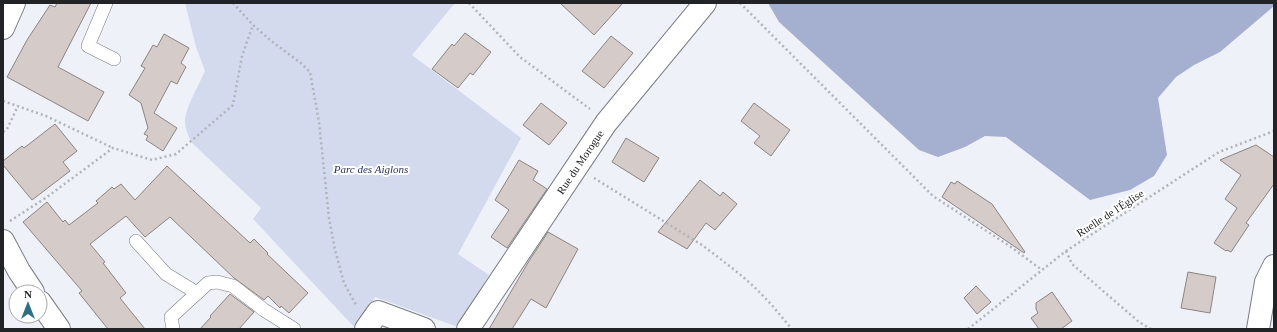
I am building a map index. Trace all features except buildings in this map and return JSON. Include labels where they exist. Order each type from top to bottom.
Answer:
[{"type":"street","points":[[3,28],[14,3]]},
{"type":"street","name":"Rue du Morogue","points":[[468,329],[606,123],[705,3]]},
{"type":"street","points":[[6,231],[19,271],[28,284]]},
{"type":"street","points":[[1258,329],[1266,282],[1274,266]]},
{"type":"street","points":[[369,325],[378,312],[424,329]]},
{"type":"street","points":[[48,313],[59,329]]},
{"type":"lane","points":[[106,3],[88,46],[114,59]]},
{"type":"lane","points":[[136,241],[166,274],[197,293]]},
{"type":"lane","points":[[173,329],[171,316],[208,283],[217,282],[233,286],[264,310],[294,329]]},
{"type":"path","points":[[233,3],[253,25],[310,72],[319,122],[329,218],[335,250],[344,283],[369,325]]},
{"type":"path","points":[[469,3],[520,57],[606,123]]},
{"type":"path","points":[[740,3],[933,196],[1011,247],[1042,270]]},
{"type":"path","points":[[3,101],[46,116],[113,148],[152,160],[176,154],[233,105],[242,56],[253,25]]},
{"type":"path","points":[[3,132],[7,129],[18,106]]},
{"type":"path","name":"Ruelle de l'Église","points":[[968,329],[1066,251],[1219,152],[1274,131]]},
{"type":"path","points":[[6,231],[47,197],[113,148]]},
{"type":"path","points":[[576,168],[706,248],[742,276],[766,299],[792,329]]},
{"type":"path","points":[[1066,251],[1072,264],[1142,325],[1151,329]]},
{"type":"green space","name":"Parc des Aiglons","points":[[185,3],[455,3],[412,55],[521,138],[458,254],[489,275],[458,327],[375,297],[356,329],[253,219],[261,208],[191,142],[187,132],[185,121],[187,109],[205,71],[196,47]]},
{"type":"shaded area","points":[[768,3],[1274,3],[1274,6],[1220,52],[1194,65],[1176,77],[1158,98],[1167,155],[1154,176],[1130,190],[1090,200],[1006,137],[985,136],[965,147],[938,157],[919,150],[779,22]]}]
